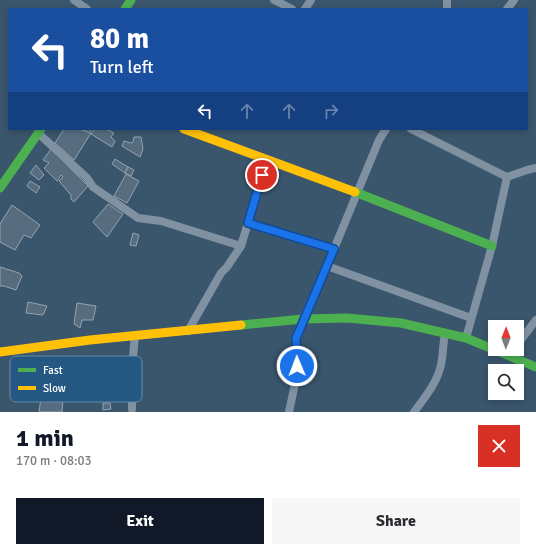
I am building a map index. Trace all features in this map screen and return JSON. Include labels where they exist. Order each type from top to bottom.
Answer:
[{"type":"street","points":[[74,0],[86,8]]},
{"type":"street","points":[[274,0],[290,8]]},
{"type":"street","points":[[508,8],[514,0]]},
{"type":"street","points":[[187,130],[357,193],[492,246]]},
{"type":"street","points":[[289,412],[296,380],[296,338],[302,319],[328,266],[379,140],[385,130]]},
{"type":"street","points":[[413,130],[507,177],[536,168]]},
{"type":"street","points":[[0,188],[39,131],[87,178],[93,187],[138,218],[161,221],[241,246]]},
{"type":"street","points":[[188,331],[220,273],[227,267],[241,246],[267,160]]},
{"type":"street","points":[[466,338],[492,246],[507,177]]},
{"type":"street","points":[[248,223],[334,249]]},
{"type":"street","points":[[328,266],[471,318]]},
{"type":"street","points":[[0,352],[90,340],[302,319],[347,318],[401,323],[466,338],[488,345]]},
{"type":"street","points":[[524,336],[536,320]]},
{"type":"street","points":[[414,412],[436,380],[441,365],[445,333]]},
{"type":"street","points":[[133,356],[135,336]]},
{"type":"street","points":[[518,356],[536,367]]},
{"type":"street","points":[[132,402],[132,409]]},
{"type":"building","points":[[63,130],[83,130],[91,133],[74,160],[55,143]]},
{"type":"building","points":[[82,130],[92,130],[90,133]]},
{"type":"building","points":[[94,130],[108,130],[114,133],[111,137],[115,141],[112,147],[91,134]]},
{"type":"building","points":[[134,137],[141,137],[143,149],[140,157],[122,146],[124,141],[131,143],[133,142]]},
{"type":"building","points":[[51,149],[88,186],[74,202],[71,199],[71,195],[59,181],[63,177],[61,175],[57,181],[44,168],[49,163],[43,160]]},
{"type":"building","points":[[115,159],[128,167],[125,173],[112,164]]},
{"type":"building","points":[[36,165],[44,175],[39,180],[30,173]]},
{"type":"building","points":[[128,167],[134,170],[131,176],[125,173]]},
{"type":"building","points":[[126,174],[139,181],[127,203],[114,196]]},
{"type":"building","points":[[30,181],[40,187],[36,193],[27,186]]},
{"type":"building","points":[[108,204],[123,214],[107,237],[93,222]]},
{"type":"building","points":[[12,205],[40,225],[31,238],[24,235],[15,250],[0,242],[0,224]]},
{"type":"building","points":[[133,233],[139,235],[136,246],[130,245]]},
{"type":"building","points":[[0,267],[19,273],[22,276],[16,290],[0,286]]},
{"type":"building","points":[[28,302],[47,306],[43,315],[26,313]]},
{"type":"building","points":[[77,303],[96,306],[93,320],[82,320],[80,328],[74,324]]},
{"type":"building","points":[[40,402],[63,402],[62,412],[39,412]]},
{"type":"building","points":[[103,403],[110,403],[111,409],[103,410]]},
{"type":"traffic: fast","points":[[126,8],[131,0]]},
{"type":"traffic: fast","points":[[0,188],[40,130]]},
{"type":"traffic: fast","points":[[355,192],[492,246]]},
{"type":"traffic: fast","points":[[241,325],[303,319],[347,318],[401,323],[466,338],[536,367]]},
{"type":"traffic: slow","points":[[187,130],[355,192]]},
{"type":"traffic: slow","points":[[0,352],[90,340],[241,325]]},
{"type":"route","points":[[262,175],[248,223],[334,249],[328,266],[302,319],[296,338],[297,366]]}]
